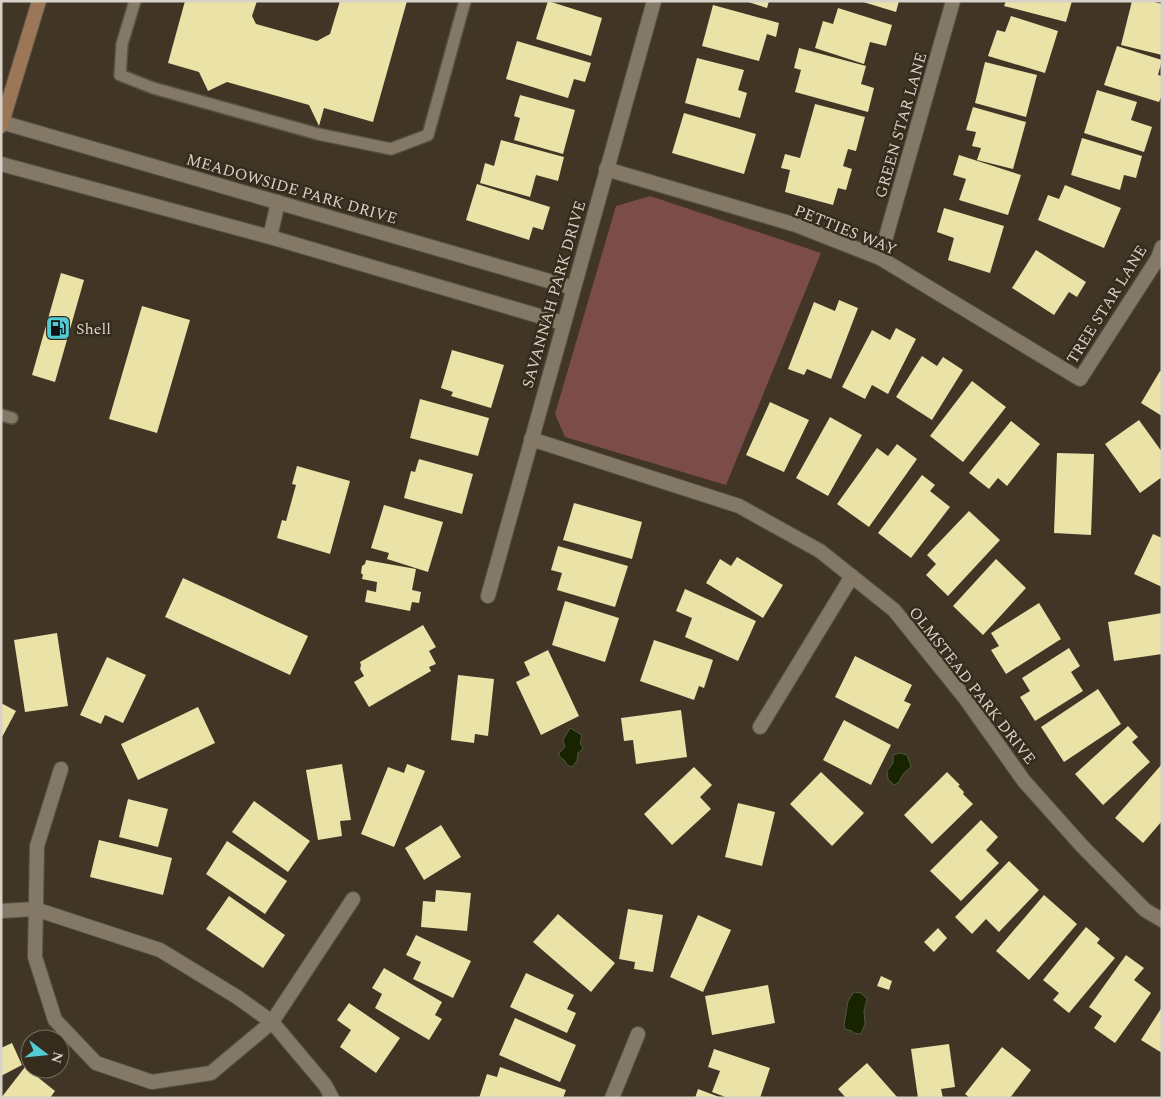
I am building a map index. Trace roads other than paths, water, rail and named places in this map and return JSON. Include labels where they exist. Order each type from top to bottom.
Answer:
[{"type":"main road","points":[[2,123],[39,1]]},
{"type":"street","name":"SAVANNAH PARK DRIVE","points":[[488,596],[654,1]]},
{"type":"street","name":"GREEN STAR LANE","points":[[880,258],[953,1]]},
{"type":"street","name":"MEADOWSIDE PARK DRIVE","points":[[2,123],[573,288]]},
{"type":"street","points":[[1,164],[270,237],[563,323]]},
{"type":"street","name":"PETTIES WAY","points":[[606,169],[796,225],[880,258],[1080,380]]},
{"type":"street","points":[[270,237],[278,202]]},
{"type":"street","name":"TREE STAR LANE","points":[[1080,380],[1158,258],[1162,247]]},
{"type":"street","name":"OLMSTEAD PARK DRIVE","points":[[531,439],[739,506],[820,551],[894,610],[964,698],[1024,781],[1082,846],[1145,910],[1162,920]]},
{"type":"street","points":[[760,727],[852,576]]},
{"type":"street","points":[[61,769],[37,846],[35,957],[55,1020],[96,1063],[152,1082],[211,1074],[272,1022],[353,899]]},
{"type":"street","points":[[1,911],[35,909],[160,950],[237,997],[272,1022],[325,1085],[332,1098]]},
{"type":"street","points":[[612,1098],[638,1034]]},
{"type":"lane","points":[[135,1],[122,44],[120,75],[153,88],[318,134],[391,149],[428,136],[465,1]]},
{"type":"place","name":"Shell","points":[[58,328]]}]
